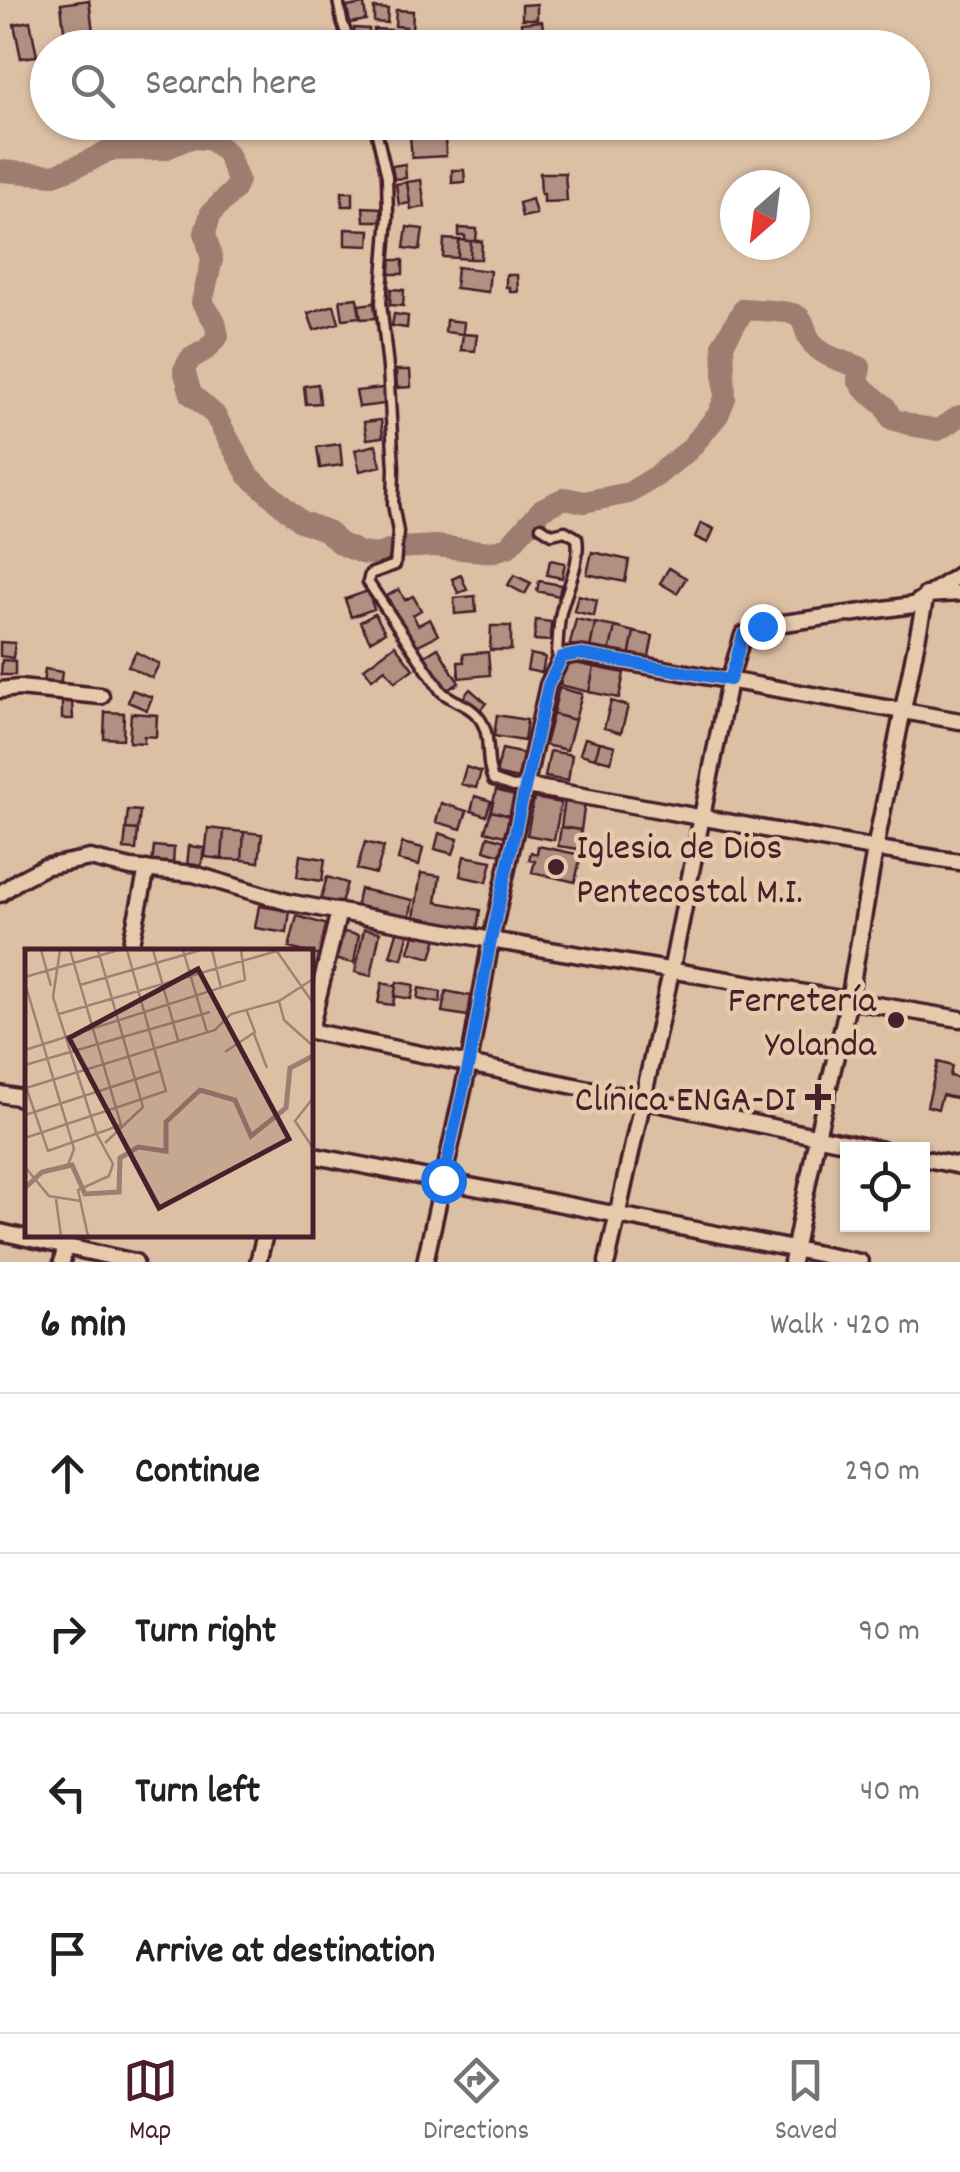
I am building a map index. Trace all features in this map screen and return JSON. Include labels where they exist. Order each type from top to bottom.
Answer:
[{"type":"street","points":[[607,1262],[730,680],[743,635],[762,626],[913,604],[960,574]]},
{"type":"street","points":[[926,595],[960,593]]},
{"type":"street","points":[[794,1256],[849,1000],[926,595]]},
{"type":"street","points":[[425,1262],[548,685],[562,657],[579,654],[960,720]]},
{"type":"street","points":[[0,690],[18,688],[101,696]]},
{"type":"street","points":[[526,786],[960,862]]},
{"type":"street","points":[[0,894],[44,866],[90,858],[194,874],[287,902],[339,912],[960,1019]]},
{"type":"street","points":[[130,949],[147,869]]},
{"type":"street","points":[[312,1022],[339,912]]},
{"type":"street","points":[[312,1030],[845,1142]]},
{"type":"street","points":[[0,1094],[25,1098]]},
{"type":"street","points":[[312,1155],[617,1214],[794,1256],[860,1262]]},
{"type":"street","points":[[930,1160],[960,1166]]},
{"type":"street","points":[[0,1232],[135,1262]]},
{"type":"street","points":[[258,1262],[263,1237]]},
{"type":"lane","points":[[338,0],[345,30]]},
{"type":"lane","points":[[378,140],[387,176],[381,303],[398,532],[395,564],[370,574],[368,582],[446,696],[470,708],[486,727],[493,780],[513,787],[526,786]]},
{"type":"lane","points":[[541,527],[552,534],[565,531],[576,538],[578,546],[560,616],[557,654],[562,657]]},
{"type":"building","points":[[89,0],[93,30],[64,30],[61,4]]},
{"type":"building","points":[[364,4],[366,20],[350,23],[347,7]]},
{"type":"building","points":[[537,4],[537,19],[522,19],[522,5]]},
{"type":"building","points":[[374,8],[388,9],[387,23],[374,22]]},
{"type":"building","points":[[396,10],[413,11],[412,30],[395,26]]},
{"type":"building","points":[[30,21],[30,57],[21,58],[14,24]]},
{"type":"building","points":[[542,21],[543,30],[522,30],[521,23]]},
{"type":"building","points":[[410,140],[445,140],[446,156],[412,158]]},
{"type":"building","points":[[405,164],[406,178],[394,179],[392,166]]},
{"type":"building","points":[[452,170],[464,170],[465,182],[452,183]]},
{"type":"building","points":[[540,173],[565,173],[567,201],[544,202]]},
{"type":"building","points":[[421,180],[425,207],[411,209],[407,182]]},
{"type":"building","points":[[407,182],[410,203],[399,205],[396,184]]},
{"type":"building","points":[[342,192],[353,192],[353,206],[342,206]]},
{"type":"building","points":[[532,199],[536,214],[522,217],[519,203]]},
{"type":"building","points":[[363,207],[381,208],[381,221],[364,221]]},
{"type":"building","points":[[407,227],[423,229],[420,250],[404,248]]},
{"type":"building","points":[[459,228],[477,229],[476,241],[465,241],[465,236],[459,236]]},
{"type":"building","points":[[345,229],[370,230],[369,246],[345,245]]},
{"type":"building","points":[[444,239],[459,240],[458,258],[443,257]]},
{"type":"building","points":[[459,240],[471,241],[470,259],[458,258]]},
{"type":"building","points":[[471,241],[482,241],[481,259],[470,259]]},
{"type":"building","points":[[390,260],[403,260],[403,274],[390,274]]},
{"type":"building","points":[[457,267],[490,271],[488,292],[455,288]]},
{"type":"building","points":[[506,275],[517,275],[518,292],[510,292],[510,287],[506,287]]},
{"type":"building","points":[[391,289],[404,290],[403,306],[390,305]]},
{"type":"building","points":[[357,298],[360,317],[343,319],[340,300]]},
{"type":"building","points":[[374,303],[376,318],[361,319],[359,305]]},
{"type":"building","points":[[334,305],[339,323],[314,330],[308,313]]},
{"type":"building","points":[[394,314],[408,316],[407,328],[392,326]]},
{"type":"building","points":[[446,320],[464,322],[463,334],[445,332]]},
{"type":"building","points":[[463,334],[477,335],[475,351],[461,350]]},
{"type":"building","points":[[396,370],[410,370],[411,387],[397,388]]},
{"type":"building","points":[[318,384],[320,403],[306,404],[304,386]]},
{"type":"building","points":[[383,388],[385,404],[359,407],[356,391]]},
{"type":"building","points":[[381,420],[383,437],[367,439],[364,422]]},
{"type":"building","points":[[340,444],[342,465],[320,468],[317,447]]},
{"type":"building","points":[[376,445],[381,466],[360,471],[355,450]]},
{"type":"building","points":[[701,523],[714,529],[708,543],[695,537]]},
{"type":"building","points":[[592,552],[629,560],[625,582],[587,574]]},
{"type":"building","points":[[550,560],[565,563],[562,578],[547,575]]},
{"type":"building","points":[[669,568],[686,578],[677,593],[660,583]]},
{"type":"building","points":[[461,575],[467,590],[458,593],[452,579]]},
{"type":"building","points":[[514,575],[531,583],[525,594],[508,585]]},
{"type":"building","points":[[539,581],[561,585],[559,596],[537,591]]},
{"type":"building","points":[[399,589],[405,600],[413,596],[421,610],[413,615],[418,625],[430,619],[438,635],[414,647],[387,596]]},
{"type":"building","points":[[368,591],[374,609],[351,617],[345,599]]},
{"type":"building","points":[[578,595],[597,600],[594,616],[574,611]]},
{"type":"building","points":[[475,596],[476,612],[455,614],[454,598]]},
{"type":"building","points":[[375,614],[385,632],[370,641],[360,622]]},
{"type":"building","points":[[576,619],[595,623],[590,648],[570,644]]},
{"type":"building","points":[[536,620],[551,622],[550,641],[534,640]]},
{"type":"building","points":[[595,623],[615,627],[609,653],[590,648]]},
{"type":"building","points":[[491,626],[511,626],[511,650],[490,650]]},
{"type":"building","points":[[615,627],[634,632],[629,657],[609,653]]},
{"type":"building","points":[[634,632],[653,636],[648,661],[629,657]]},
{"type":"building","points":[[0,642],[15,643],[13,658],[0,656]]},
{"type":"building","points":[[395,645],[413,669],[395,682],[385,669],[372,679],[364,668]]},
{"type":"building","points":[[438,648],[459,683],[445,691],[425,656]]},
{"type":"building","points":[[136,652],[159,664],[152,678],[128,666]]},
{"type":"building","points":[[488,652],[490,675],[459,678],[458,662],[464,662],[463,654]]},
{"type":"building","points":[[530,654],[545,657],[542,673],[527,670]]},
{"type":"building","points":[[2,660],[15,661],[15,675],[1,675]]},
{"type":"building","points":[[565,661],[594,667],[589,692],[560,685]]},
{"type":"building","points":[[594,667],[624,673],[619,698],[589,692]]},
{"type":"building","points":[[45,669],[62,672],[60,687],[43,684]]},
{"type":"building","points":[[559,688],[582,694],[575,720],[553,714]]},
{"type":"building","points":[[470,689],[486,703],[478,713],[462,699]]},
{"type":"building","points":[[132,690],[152,697],[147,710],[128,702]]},
{"type":"building","points":[[62,701],[72,701],[73,719],[62,719]]},
{"type":"building","points":[[611,701],[628,706],[621,733],[604,728]]},
{"type":"building","points":[[105,712],[124,713],[123,739],[104,738]]},
{"type":"building","points":[[131,713],[157,715],[156,737],[144,736],[144,743],[129,742]]},
{"type":"building","points":[[553,714],[575,720],[567,750],[545,745]]},
{"type":"building","points":[[497,715],[527,720],[524,741],[494,736]]},
{"type":"building","points":[[585,738],[600,742],[595,758],[580,754]]},
{"type":"building","points":[[600,742],[615,746],[611,762],[595,758]]},
{"type":"building","points":[[502,749],[524,754],[518,779],[496,774]]},
{"type":"building","points":[[550,751],[572,755],[568,781],[545,777]]},
{"type":"building","points":[[466,767],[481,772],[476,788],[461,784]]},
{"type":"building","points":[[496,790],[515,796],[510,816],[491,811]]},
{"type":"building","points":[[475,796],[491,801],[486,816],[471,811]]},
{"type":"building","points":[[534,798],[561,803],[554,840],[527,835]]},
{"type":"building","points":[[565,799],[585,802],[581,830],[561,827]]},
{"type":"building","points":[[441,803],[467,811],[461,829],[436,822]]},
{"type":"building","points":[[128,810],[140,811],[138,830],[126,829]]},
{"type":"building","points":[[491,811],[510,816],[504,836],[485,831]]},
{"type":"building","points":[[561,827],[581,830],[579,849],[558,846]]},
{"type":"building","points":[[208,828],[224,830],[222,859],[205,857]]},
{"type":"building","points":[[126,829],[138,830],[136,850],[124,849]]},
{"type":"building","points":[[224,830],[244,832],[242,860],[222,859]]},
{"type":"building","points":[[244,832],[262,834],[259,862],[242,860]]},
{"type":"building","points":[[439,833],[458,839],[453,854],[435,849]]},
{"type":"building","points":[[488,836],[505,841],[501,855],[484,850]]},
{"type":"building","points":[[365,842],[384,847],[376,874],[357,869]]},
{"type":"building","points":[[402,843],[423,848],[419,865],[398,860]]},
{"type":"building","points":[[154,846],[174,848],[173,867],[152,865]]},
{"type":"building","points":[[189,846],[204,848],[201,868],[187,866]]},
{"type":"building","name":"Iglesia de Dios Pentecostal M.I.","points":[[538,846],[581,855],[575,882],[532,872],[535,861],[529,860],[531,852],[537,854]]},
{"type":"building","points":[[300,855],[325,859],[322,881],[297,877]]},
{"type":"building","points":[[464,856],[492,861],[487,882],[460,876]]},
{"type":"building","points":[[421,873],[440,876],[436,902],[480,910],[477,929],[414,918]]},
{"type":"building","points":[[327,877],[347,883],[340,907],[320,902]]},
{"type":"building","points":[[360,889],[413,900],[409,919],[356,908]]},
{"type":"building","points":[[259,906],[290,911],[287,933],[255,928]]},
{"type":"building","points":[[297,916],[328,925],[320,956],[312,954],[312,949],[289,948]]},
{"type":"building","points":[[364,929],[380,932],[371,976],[355,972]]},
{"type":"building","points":[[398,929],[409,932],[402,959],[390,956]]},
{"type":"building","points":[[339,931],[359,935],[354,963],[334,959]]},
{"type":"building","points":[[415,931],[437,938],[431,958],[409,952]]},
{"type":"building","points":[[397,982],[414,985],[411,999],[394,996]]},
{"type":"building","points":[[382,983],[396,986],[393,1005],[378,1003]]},
{"type":"building","points":[[419,988],[441,992],[440,1003],[417,999]]},
{"type":"building","points":[[446,991],[471,996],[468,1016],[442,1012]]},
{"type":"building","points":[[938,1062],[952,1066],[950,1076],[960,1078],[960,1099],[942,1095],[938,1109],[927,1106]]},
{"type":"waterway","points":[[0,171],[54,175],[109,150],[165,149],[185,140]]},
{"type":"waterway","points":[[211,140],[227,153],[238,180],[234,190],[211,213],[205,233],[212,260],[202,302],[215,322],[218,336],[207,349],[190,359],[184,370],[191,394],[215,415],[248,475],[300,521],[327,531],[339,543],[361,553],[377,555],[398,548],[435,546],[491,552],[508,547],[542,509],[565,498],[584,502],[629,493],[655,477],[689,450],[718,415],[725,398],[723,344],[744,309],[797,316],[820,351],[860,367],[858,380],[885,406],[892,419],[938,430],[960,416]]},
{"type":"place","name":"Iglesia de Dios Pentecostal M.I.","points":[[556,867]]},
{"type":"place","name":"Ferretería Yolanda","points":[[896,1020]]},
{"type":"place","name":"Clínica ENGA-DI","points":[[818,1097]]},
{"type":"route","points":[[443,1180],[548,685],[562,657],[579,654],[730,680],[743,635],[762,626]]}]
